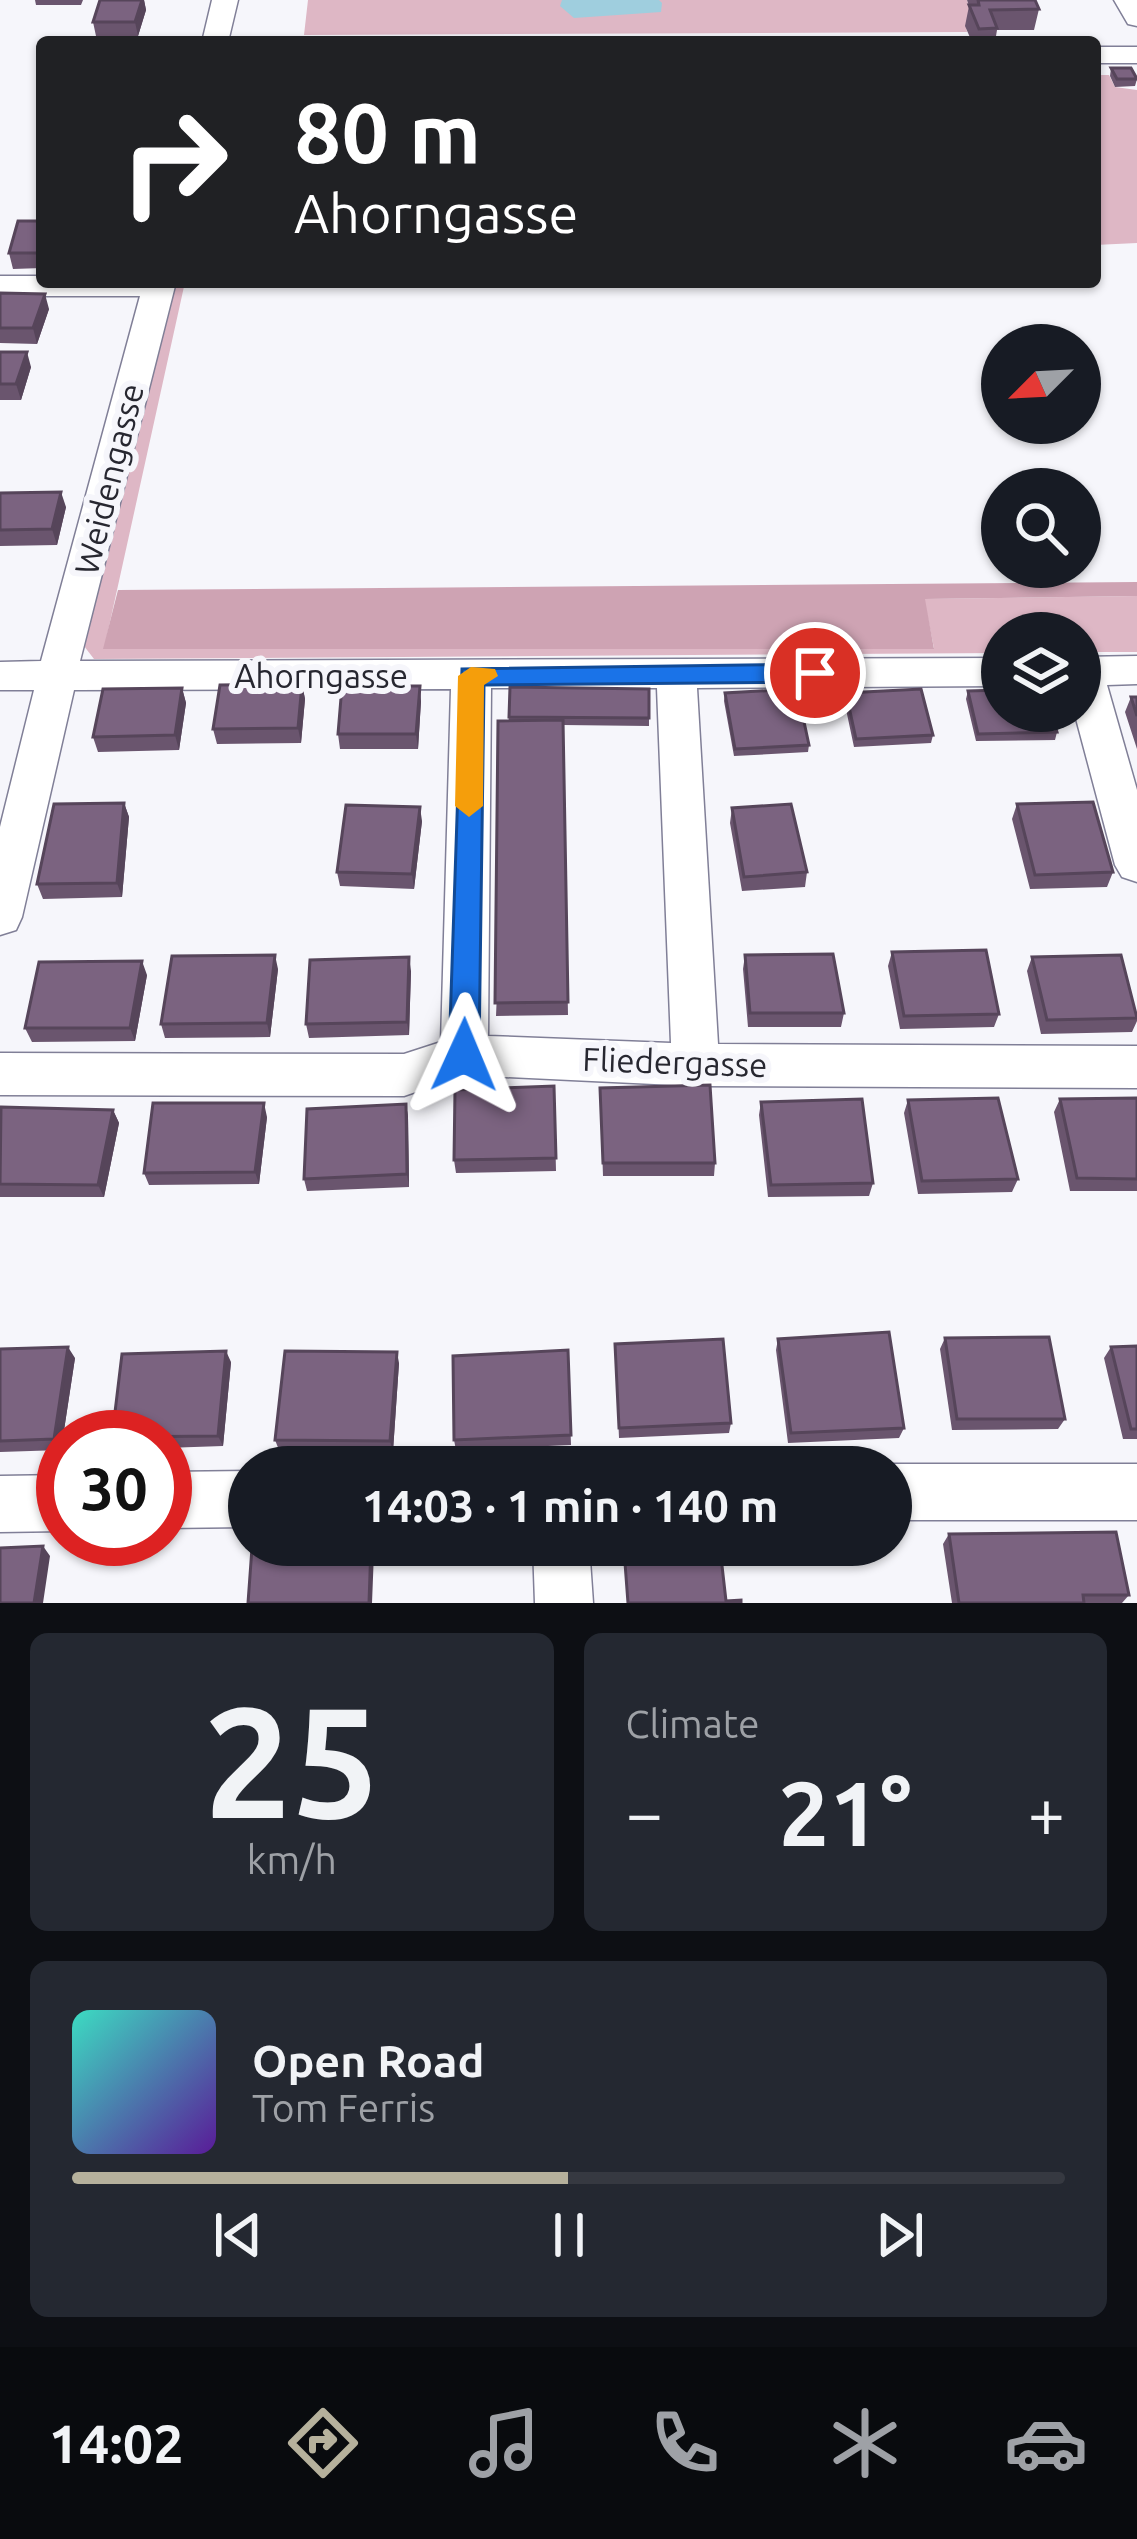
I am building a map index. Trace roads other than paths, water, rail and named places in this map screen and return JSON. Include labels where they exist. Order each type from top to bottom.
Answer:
[{"type":"street","points":[[216,36],[225,0]]},
{"type":"street","points":[[1127,0],[1137,19]]},
{"type":"street","points":[[1101,55],[1137,55]]},
{"type":"street","points":[[0,286],[36,286]]},
{"type":"street","name":"Weidengasse","points":[[0,917],[158,288]]},
{"type":"street","points":[[1101,671],[1137,670]]},
{"type":"street","name":"Ahorngasse","points":[[0,676],[981,672]]},
{"type":"street","points":[[676,674],[695,1065]]},
{"type":"street","points":[[464,1055],[471,676]]},
{"type":"street","points":[[1099,732],[1137,865]]},
{"type":"street","name":"Fliedergasse","points":[[0,1074],[404,1075],[464,1055],[695,1065],[1137,1067]]},
{"type":"street","points":[[912,1492],[1137,1492]]},
{"type":"street","points":[[192,1499],[228,1498]]},
{"type":"street","points":[[0,1504],[36,1503]]},
{"type":"street","points":[[562,1566],[564,1603]]},
{"type":"water","points":[[562,0],[662,3],[661,12],[574,18],[560,6]]}]
